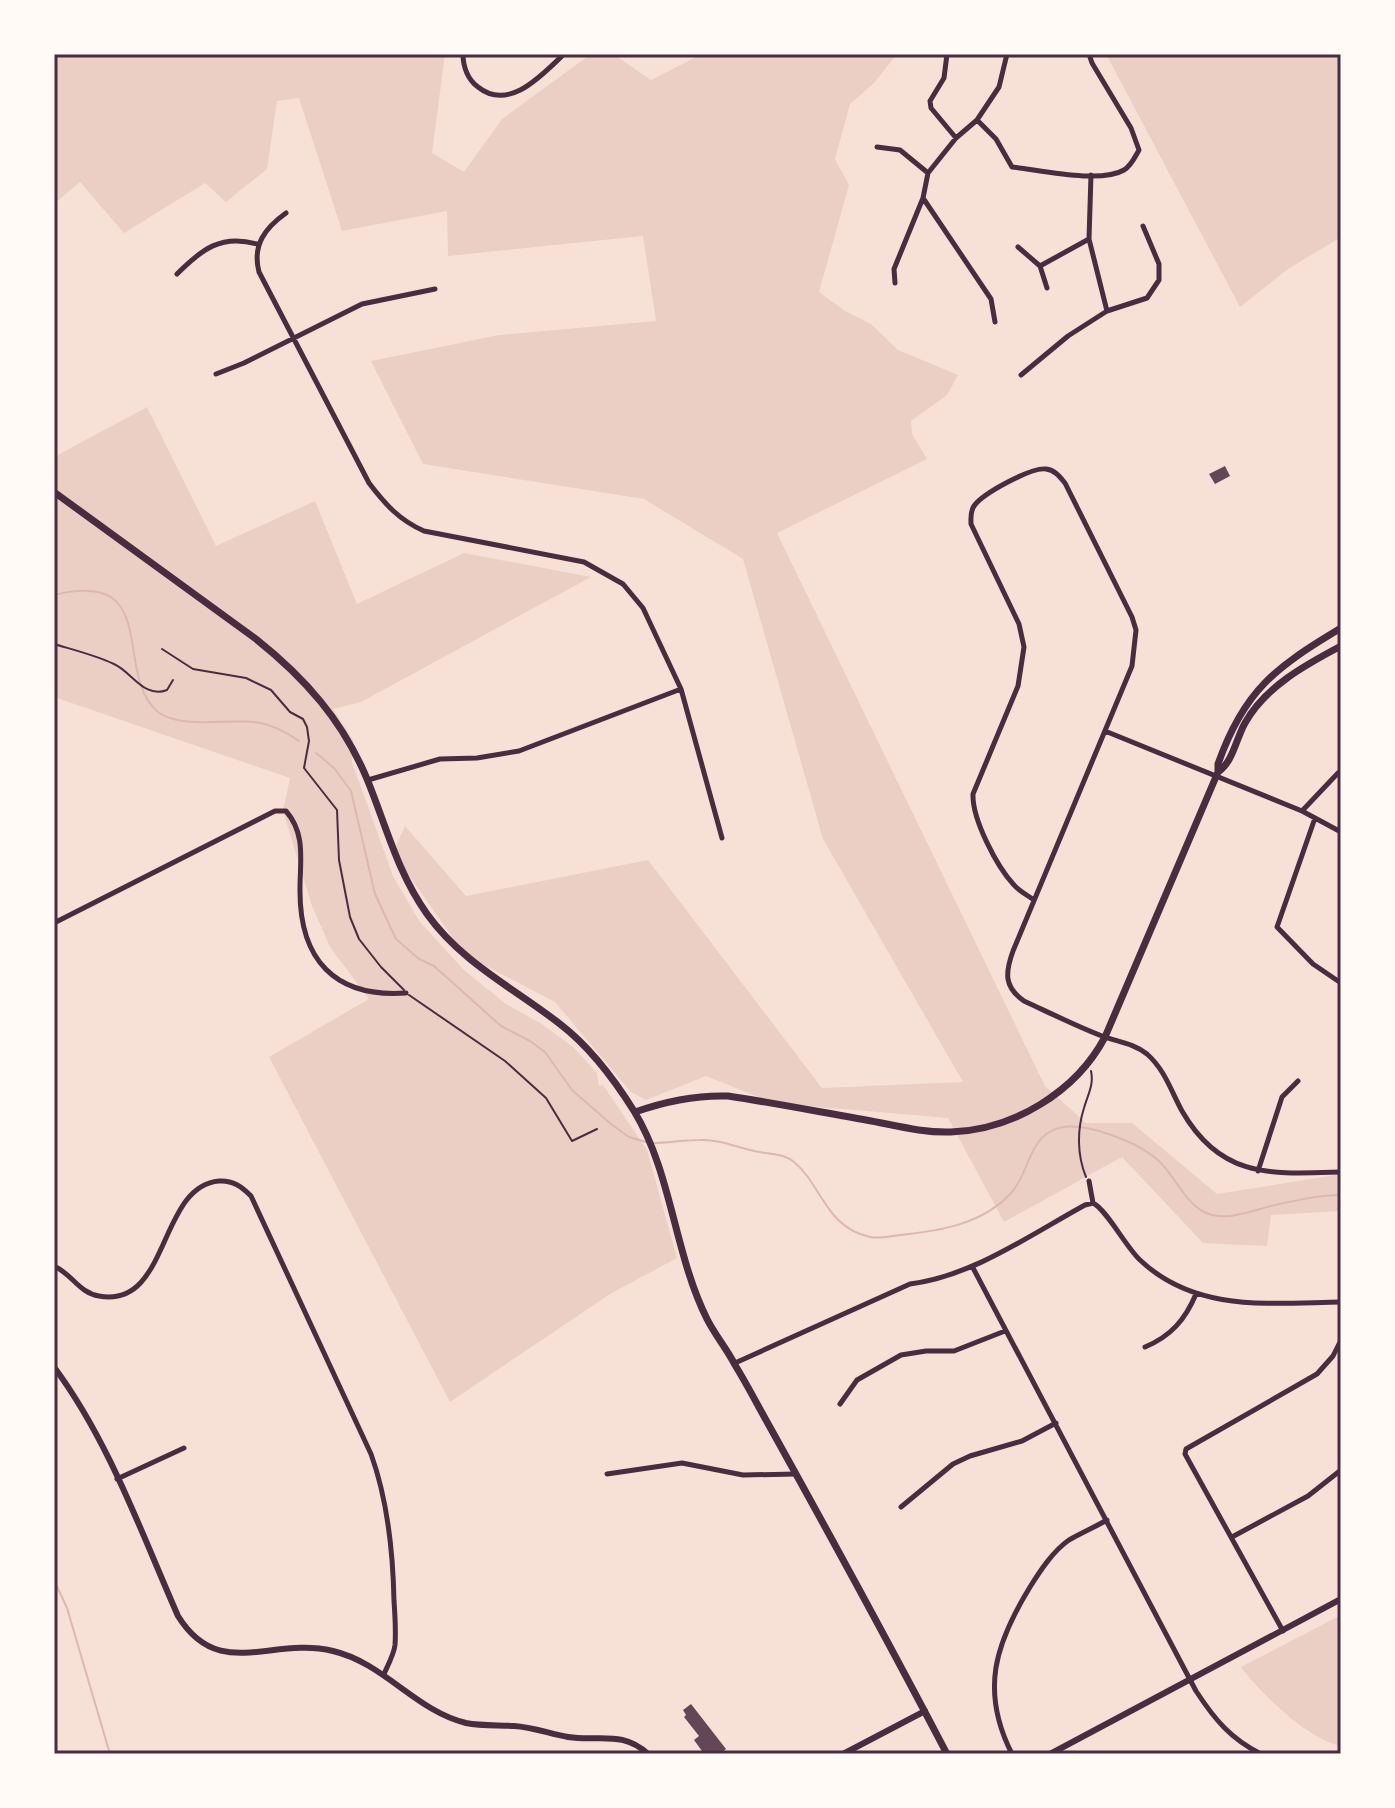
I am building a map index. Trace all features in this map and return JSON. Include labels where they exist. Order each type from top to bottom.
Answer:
[{"type":"main road","points":[[54,492],[285,662],[330,710],[351,743],[368,780],[393,853],[427,914],[470,960],[555,1020],[584,1045],[635,1112],[656,1163],[683,1262],[709,1322],[735,1363],[947,1754]]},
{"type":"main road","points":[[635,1112],[672,1100],[706,1095],[728,1096],[926,1131],[977,1129],[1016,1117],[1045,1101],[1078,1075],[1105,1037],[1217,774],[1227,737],[1252,696],[1275,671],[1341,628]]},
{"type":"main road","points":[[1217,774],[1225,767],[1245,723],[1270,693],[1287,678],[1341,646]]},
{"type":"street","points":[[463,54],[463,62],[474,85],[487,94],[502,96],[534,82],[564,54]]},
{"type":"street","points":[[947,54],[944,78],[930,101],[931,108],[956,138]]},
{"type":"street","points":[[895,283],[894,269],[923,198],[928,173],[956,138],[977,120],[999,87],[1007,54]]},
{"type":"street","points":[[977,120],[996,139],[1012,167],[1091,175],[1113,175],[1128,168],[1139,150],[1131,128],[1089,54]]},
{"type":"street","points":[[877,147],[900,150],[928,173]]},
{"type":"street","points":[[1091,175],[1089,239],[1107,311]]},
{"type":"street","points":[[923,198],[991,299],[995,322]]},
{"type":"street","points":[[286,213],[271,223],[257,244],[257,264],[264,284],[369,483],[394,514],[424,531],[584,562],[623,584],[643,608],[681,689],[722,838]]},
{"type":"street","points":[[1021,375],[1068,336],[1107,311],[1147,298],[1159,280],[1159,264],[1143,226]]},
{"type":"street","points":[[1040,266],[1089,239]]},
{"type":"street","points":[[177,274],[205,249],[227,240],[257,244]]},
{"type":"street","points":[[1018,247],[1040,266],[1047,288]]},
{"type":"street","points":[[216,374],[362,304],[435,289]]},
{"type":"street","points":[[1034,900],[1015,887],[998,863],[977,819],[973,803],[973,794],[1018,686],[1024,647],[1019,624],[971,524],[971,512],[985,496],[1029,472],[1047,469],[1065,483],[1122,594],[1136,630],[1132,666],[1034,900],[1009,964],[1007,983],[1014,994],[1024,1001],[1105,1037],[1127,1042],[1149,1056],[1166,1075],[1181,1109],[1199,1138],[1225,1158],[1258,1171],[1341,1172]]},
{"type":"street","points":[[368,780],[440,759],[477,758],[519,751],[681,689]]},
{"type":"street","points":[[1105,731],[1217,774],[1302,811],[1341,832]]},
{"type":"street","points":[[1302,811],[1338,773]]},
{"type":"street","points":[[54,923],[275,811],[286,811],[301,842],[301,910],[309,944],[316,956],[338,980],[355,990],[379,995],[406,993]]},
{"type":"street","points":[[1315,818],[1277,927],[1313,964],[1338,981]]},
{"type":"street","points":[[1258,1171],[1282,1097],[1298,1081]]},
{"type":"street","points":[[54,1266],[87,1293],[115,1297],[140,1283],[157,1258],[185,1199],[196,1189],[223,1181],[243,1188],[251,1196],[379,1477],[385,1501],[394,1578],[395,1647],[384,1674]]},
{"type":"street","points":[[1089,1181],[1093,1203],[1102,1209],[1121,1239],[1138,1259],[1168,1281],[1196,1294],[1238,1303],[1341,1302]]},
{"type":"street","points":[[735,1363],[910,1284],[936,1280],[972,1266],[1093,1203]]},
{"type":"street","points":[[972,1266],[1191,1681],[1213,1718],[1227,1733],[1261,1754]]},
{"type":"street","points":[[1145,1347],[1172,1333],[1196,1294]]},
{"type":"street","points":[[840,1404],[857,1380],[901,1355],[954,1351],[1005,1331]]},
{"type":"street","points":[[1283,1632],[1185,1454],[1186,1449],[1317,1374],[1333,1356],[1341,1340]]},
{"type":"street","points":[[54,1367],[80,1404],[178,1616],[198,1641],[227,1654],[279,1647],[337,1652],[384,1674],[450,1719],[472,1724],[530,1728],[566,1737],[627,1739],[648,1754]]},
{"type":"street","points":[[901,1507],[953,1464],[1022,1441],[1056,1423]]},
{"type":"street","points":[[117,1479],[184,1448]]},
{"type":"street","points":[[607,1474],[682,1463],[743,1475],[796,1474]]},
{"type":"street","points":[[1232,1537],[1308,1496],[1341,1470]]},
{"type":"street","points":[[1012,1754],[999,1724],[994,1696],[994,1668],[1000,1645],[1022,1600],[1054,1555],[1068,1541],[1107,1520]]},
{"type":"street","points":[[1050,1754],[1341,1599]]},
{"type":"street","points":[[843,1754],[925,1711]]},
{"type":"lane","points":[[162,649],[193,669],[259,683],[274,693],[290,712],[303,719],[309,741],[304,768],[337,810],[339,860],[350,917],[359,939],[406,993],[505,1061],[537,1089],[546,1098],[572,1141],[597,1129]]},
{"type":"path","points":[[54,644],[119,666],[132,679],[155,692],[167,690],[173,680]]},
{"type":"path","points":[[1089,1062],[1093,1081],[1080,1122],[1079,1142],[1081,1165],[1089,1181]]},
{"type":"shaded area","points":[[54,54],[445,54],[432,153],[464,172],[502,119],[591,54],[613,54],[651,80],[702,54],[897,54],[874,83],[850,104],[835,159],[849,185],[819,292],[845,311],[871,324],[898,350],[958,375],[947,395],[911,421],[912,434],[927,459],[777,533],[1045,1086],[1086,1123],[1132,1123],[1217,1194],[1341,1174],[1341,1211],[1271,1215],[1267,1246],[1203,1243],[1122,1157],[1004,1222],[948,1118],[773,1103],[706,1076],[646,1100],[631,1092],[555,1002],[465,955],[393,853],[405,826],[466,896],[648,860],[822,1088],[963,1082],[823,839],[743,559],[644,499],[423,464],[371,361],[499,335],[656,321],[643,236],[448,256],[447,211],[342,231],[299,98],[277,101],[267,169],[226,202],[205,183],[124,233],[80,182],[54,204]]},
{"type":"shaded area","points":[[1106,54],[1341,54],[1341,237],[1288,269],[1240,307]]},
{"type":"shaded area","points":[[147,407],[216,546],[315,501],[357,604],[464,553],[591,577],[361,702],[333,709],[353,740],[352,762],[393,876],[420,922],[464,970],[506,1004],[542,1024],[573,1047],[597,1073],[599,1086],[603,1085],[647,1150],[677,1258],[610,1294],[450,1402],[269,1057],[369,999],[330,947],[312,906],[283,811],[290,778],[54,697],[54,457]]},
{"type":"shaded area","points":[[1341,1615],[1341,1743],[1337,1745],[1311,1733],[1284,1713],[1241,1667]]},
{"type":"building","points":[[1225,466],[1230,476],[1215,484],[1209,474]]},
{"type":"building","points":[[691,1704],[726,1749],[720,1754],[699,1754],[702,1751],[694,1740],[699,1736],[684,1717],[683,1710]]},
{"type":"waterway","points":[[54,595],[88,591],[110,597],[123,610],[145,695],[158,712],[191,722],[261,723],[299,741]]},
{"type":"waterway","points":[[316,753],[334,768],[351,791],[375,894],[396,939],[419,959],[434,966],[501,1026],[545,1052],[572,1090],[611,1124],[629,1137],[646,1142]]},
{"type":"waterway","points":[[652,1143],[714,1141],[785,1157],[803,1171],[843,1224],[874,1238],[945,1228],[987,1212],[1000,1204],[1017,1185],[1041,1139],[1059,1128],[1098,1131],[1140,1148],[1160,1162],[1197,1208],[1213,1215],[1231,1216],[1300,1200],[1341,1195]]},
{"type":"waterway","points":[[54,1580],[67,1608],[110,1754]]}]
